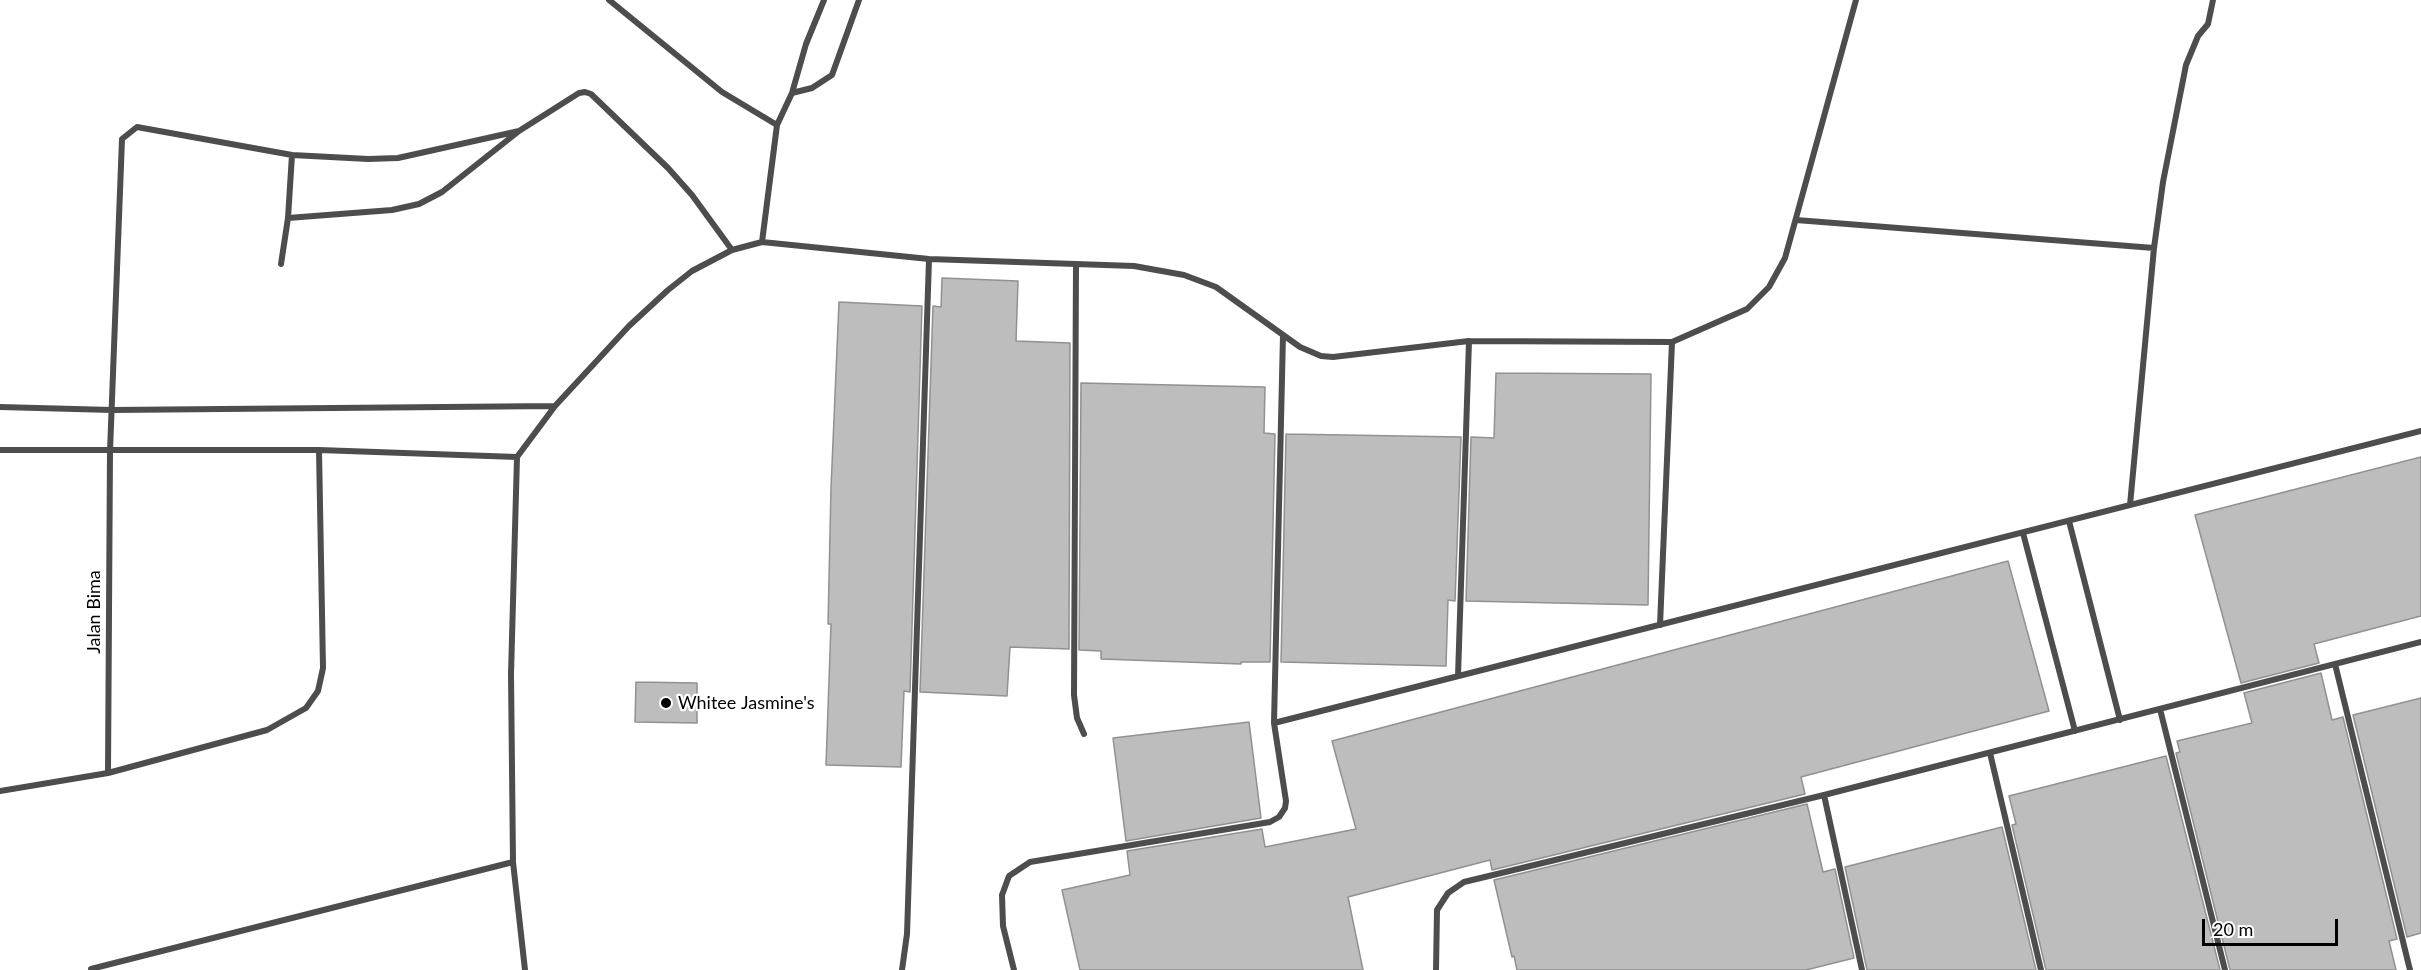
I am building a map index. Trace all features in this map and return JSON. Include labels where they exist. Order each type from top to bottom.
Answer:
[{"type":"street","points":[[609,0],[722,92],[777,125]]},
{"type":"street","points":[[762,242],[777,125],[792,93],[806,44],[824,0]]},
{"type":"street","points":[[792,93],[812,88],[832,75],[859,0]]},
{"type":"street","points":[[525,970],[513,862],[511,674],[517,458],[555,406],[629,326],[692,271],[732,250],[762,242],[929,259],[1134,266],[1184,275],[1216,287],[1283,336],[1310,351],[1333,357],[1469,341],[1672,342],[1747,309],[1769,287],[1785,258],[1856,0]]},
{"type":"street","points":[[2130,505],[2154,248],[2163,183],[2186,64],[2198,36],[2208,24],[2214,0]]},
{"type":"street","points":[[288,219],[392,210],[419,204],[442,192],[519,131],[579,93],[591,94],[669,168],[732,250]]},
{"type":"street","name":"Jalan Bima","points":[[108,773],[110,450],[122,139],[137,127],[292,155],[368,159],[398,158],[519,131]]},
{"type":"street","points":[[281,264],[288,219],[292,155]]},
{"type":"street","points":[[1796,220],[2154,248]]},
{"type":"street","points":[[902,970],[908,910],[929,259]]},
{"type":"street","points":[[1076,264],[1074,695],[1077,718],[1084,734]]},
{"type":"street","points":[[1014,970],[1003,926],[1002,896],[1009,876],[1030,862],[1270,822],[1279,817],[1285,808],[1286,801],[1274,723],[1283,336]]},
{"type":"street","points":[[1458,676],[1469,341]]},
{"type":"street","points":[[1660,624],[1672,342]]},
{"type":"street","points":[[0,406],[112,410],[555,406]]},
{"type":"street","points":[[1274,723],[2421,431]]},
{"type":"street","points":[[0,450],[319,450],[517,458]]},
{"type":"street","points":[[0,791],[108,773],[267,730],[306,708],[318,691],[323,668],[319,450]]},
{"type":"street","points":[[2069,521],[2120,720]]},
{"type":"street","points":[[2023,533],[2075,731]]},
{"type":"street","points":[[1436,970],[1437,910],[1448,893],[1464,882],[1824,795],[2421,642]]},
{"type":"street","points":[[2335,664],[2410,970]]},
{"type":"street","points":[[2160,709],[2225,970]]},
{"type":"street","points":[[1990,753],[2041,970]]},
{"type":"street","points":[[1824,795],[1862,970]]},
{"type":"street","points":[[91,969],[513,862]]},
{"type":"building","points":[[942,278],[1018,281],[1016,341],[1070,343],[1069,649],[1010,647],[1007,696],[920,692],[933,306],[941,307]]},
{"type":"building","points":[[839,302],[922,306],[910,692],[904,691],[901,767],[826,765],[831,624],[828,624],[831,488]]},
{"type":"building","points":[[1496,373],[1651,374],[1648,605],[1466,601],[1471,437],[1494,438]]},
{"type":"building","points":[[1081,383],[1265,387],[1264,433],[1275,434],[1270,662],[1241,662],[1241,664],[1101,659],[1101,651],[1079,650]]},
{"type":"building","points":[[1286,434],[1461,437],[1455,601],[1448,600],[1446,666],[1281,662]]},
{"type":"building","points":[[2421,457],[2421,616],[2314,644],[2319,663],[2241,683],[2195,515]]},
{"type":"building","points":[[2008,561],[2049,711],[1801,777],[1805,794],[1492,870],[1490,860],[1348,897],[1363,970],[1080,970],[1062,890],[1130,875],[1127,851],[1262,829],[1265,847],[1356,829],[1332,741]]},
{"type":"building","points":[[2321,673],[2332,720],[2343,717],[2397,939],[2389,941],[2396,970],[2230,970],[2176,753],[2180,752],[2177,741],[2252,723],[2244,693]]},
{"type":"building","name":"Whitee Jasmine's","points":[[636,682],[697,683],[697,723],[635,722]]},
{"type":"building","points":[[2421,698],[2421,933],[2407,937],[2353,715]]},
{"type":"building","points":[[1249,722],[1261,818],[1126,841],[1113,738]]},
{"type":"building","points":[[2166,756],[2220,970],[2046,970],[2012,825],[2016,824],[2009,796]]},
{"type":"building","points":[[1807,804],[1823,872],[1835,869],[1854,958],[1806,970],[1517,970],[1494,880]]},
{"type":"building","points":[[2002,827],[2036,970],[1867,970],[1845,867]]},
{"type":"place","name":"Whitee Jasmine's","points":[[666,703]]}]
